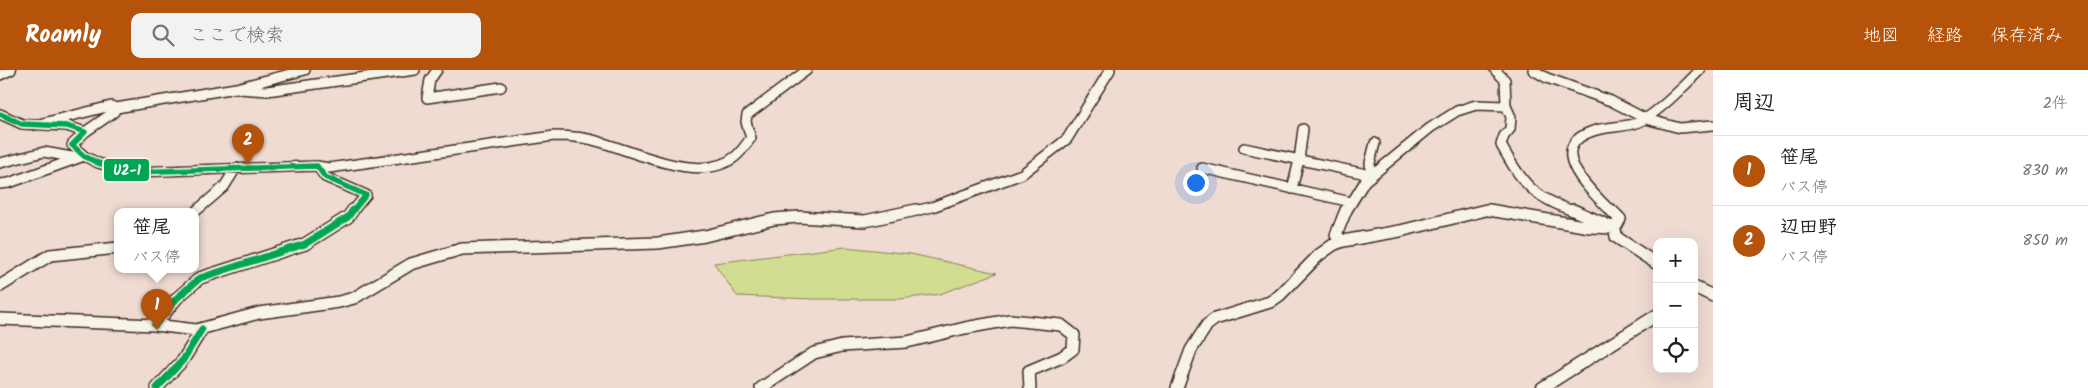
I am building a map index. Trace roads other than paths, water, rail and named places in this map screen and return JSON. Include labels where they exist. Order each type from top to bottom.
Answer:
[{"type":"street","points":[[0,75],[11,70]]},
{"type":"street","points":[[35,125],[111,106],[116,108],[234,88],[305,70]]},
{"type":"street","points":[[234,88],[267,91],[357,80],[415,70]]},
{"type":"street","points":[[437,70],[430,80],[427,98],[501,87]]},
{"type":"street","points":[[0,163],[44,152],[81,157],[133,172],[316,166],[329,168],[486,145],[526,137],[560,135],[593,140],[663,162],[688,166],[714,166],[726,162],[747,144],[751,138],[746,122],[747,115],[807,70]]},
{"type":"street","points":[[0,319],[154,324],[196,330],[248,316],[354,298],[411,264],[462,249],[658,243],[696,238],[774,219],[800,217],[865,221],[932,207],[1007,181],[1022,174],[1053,151],[1067,138],[1110,70]]},
{"type":"street","points":[[1495,70],[1505,80],[1506,106],[1511,117],[1510,129],[1504,136],[1501,145],[1532,190],[1547,200],[1604,221],[1615,228]]},
{"type":"street","points":[[1533,70],[1548,78],[1611,101],[1646,119],[1680,128],[1713,125]]},
{"type":"street","points":[[1653,261],[1616,237],[1615,228],[1620,219],[1586,187],[1574,170],[1570,160],[1571,149],[1579,137],[1590,132],[1646,119],[1700,70]]},
{"type":"street","points":[[1343,241],[1336,234],[1363,181],[1430,128],[1457,111],[1476,105],[1506,106]]},
{"type":"street","points":[[81,157],[72,145],[85,132],[114,112],[116,108]]},
{"type":"street","points":[[0,114],[22,124],[68,126],[85,132]]},
{"type":"street","points":[[1292,189],[1299,160],[1303,129]]},
{"type":"street","points":[[1371,175],[1370,163],[1375,143]]},
{"type":"street","points":[[1244,148],[1371,175]]},
{"type":"street","points":[[0,184],[9,183],[81,157]]},
{"type":"street","points":[[154,324],[177,298],[200,278],[305,244],[348,217],[366,196],[363,191],[332,181],[318,170],[316,166]]},
{"type":"street","points":[[199,208],[208,199],[220,192],[232,178],[236,168]]},
{"type":"street","points":[[1202,168],[1351,202]]},
{"type":"street","points":[[1177,388],[1193,348],[1207,324],[1214,319],[1270,302],[1280,295],[1320,255],[1343,241],[1400,232],[1486,210],[1590,227],[1615,228]]},
{"type":"street","points":[[0,286],[25,269],[50,256],[114,248]]},
{"type":"street","points":[[1698,289],[1713,296]]},
{"type":"street","points":[[1542,388],[1653,318]]},
{"type":"street","points":[[761,388],[814,353],[832,348],[907,342],[996,322],[1026,320],[1061,324],[1074,336],[1073,348],[1062,357],[1029,371],[1030,388]]},
{"type":"street","points":[[157,388],[183,360],[202,328]]},
{"type":"place","name":"辺田野","points":[[248,165]]},
{"type":"place","name":"笹尾","points":[[157,330]]}]
